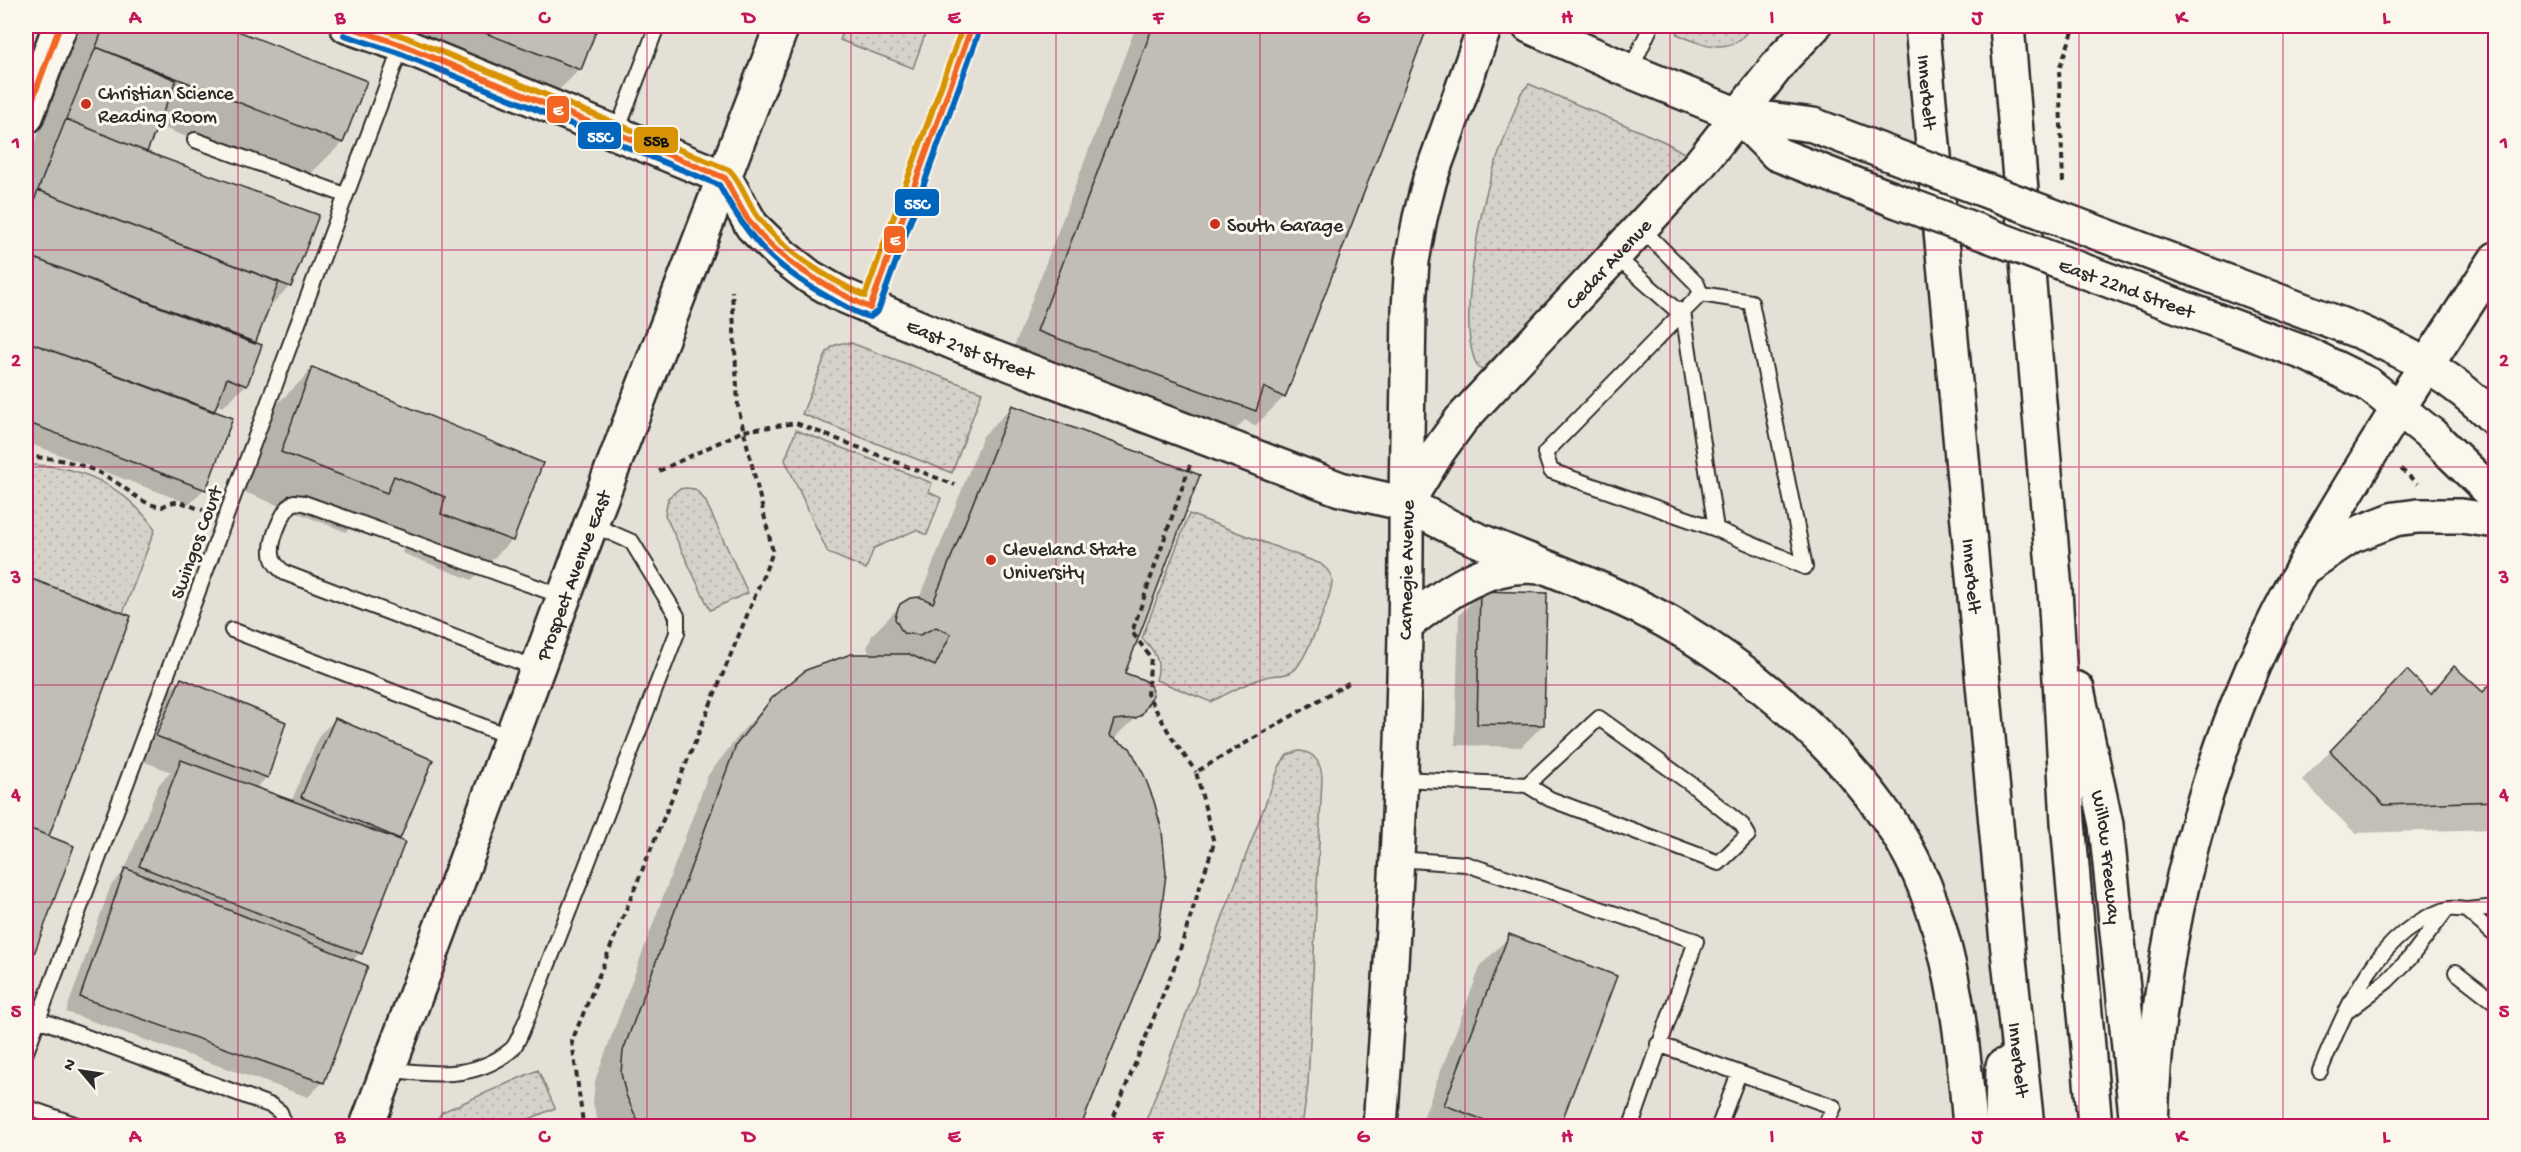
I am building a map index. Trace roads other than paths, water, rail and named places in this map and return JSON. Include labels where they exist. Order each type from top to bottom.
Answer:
[{"type":"main road","points":[[26,117],[60,26]]},
{"type":"main road","points":[[347,26],[402,45],[725,178]]},
{"type":"main road","name":"Prospect Avenue East","points":[[367,1126],[591,524],[782,26]]},
{"type":"main road","name":"Carnegie Avenue","points":[[1380,1126],[1401,779],[1409,309],[1412,261],[1430,179],[1485,26]]},
{"type":"main road","name":"East 22nd Street","points":[[1529,26],[1630,71],[1738,115],[1813,125],[2358,331],[2427,364],[2464,390],[2496,420]]},
{"type":"main road","name":"Cedar Avenue","points":[[1406,504],[1439,450],[1461,420],[1700,164],[1785,56],[1814,26]]},
{"type":"main road","name":"Innerbelt","points":[[1922,26],[2006,932],[2027,1126]]},
{"type":"main road","points":[[2007,26],[2055,590],[2068,822],[2095,1126]]},
{"type":"main road","name":"East 22nd Street","points":[[1738,115],[1777,154],[2307,354],[2368,384],[2432,435],[2496,497]]},
{"type":"main road","name":"East 21st Street","points":[[725,178],[752,226],[783,256],[810,277],[870,308],[955,343],[1340,489],[1406,504],[1469,536],[1649,612],[1731,662],[1771,693],[1810,728],[1874,801],[1900,837],[1919,873],[1932,906],[1953,993],[1967,1083],[1970,1126]]},
{"type":"main road","points":[[2151,1126],[2157,1043],[2165,981],[2188,866],[2222,748],[2243,693],[2268,636],[2302,569],[2342,498],[2496,259]]},
{"type":"main road","points":[[2302,569],[2351,536],[2395,519],[2418,516],[2461,516],[2496,520]]},
{"type":"main road","points":[[1405,625],[1439,599],[1468,581],[1504,569],[1526,565],[1547,567]]},
{"type":"main road","name":"Willow Freeway","points":[[2055,590],[2106,825],[2137,1126]]},
{"type":"main road","points":[[2002,1126],[2006,932]]},
{"type":"lane","points":[[616,134],[657,26]]},
{"type":"lane","points":[[870,308],[972,26]]},
{"type":"lane","points":[[1630,71],[1651,26]]},
{"type":"lane","name":"Swingos Court","points":[[26,1048],[402,45]]},
{"type":"lane","points":[[195,140],[345,195]]},
{"type":"lane","points":[[1640,227],[1697,284],[1701,294]]},
{"type":"lane","points":[[1614,255],[1674,308],[1683,312]]},
{"type":"lane","points":[[1701,294],[1751,302],[1805,567],[1716,529],[1551,471],[1545,453],[1701,294]]},
{"type":"lane","points":[[1683,312],[1716,529]]},
{"type":"lane","points":[[538,669],[285,573],[273,560],[272,553],[278,527],[286,508],[294,502],[304,503],[564,597]]},
{"type":"lane","points":[[388,1069],[432,1075],[477,1070],[513,1049],[526,1021],[677,633],[677,616],[632,542],[591,524]]},
{"type":"lane","points":[[232,630],[513,738]]},
{"type":"lane","points":[[1401,779],[1527,785],[1550,799],[1719,863],[1748,835],[1742,825],[1691,784],[1599,718],[1527,785]]},
{"type":"lane","points":[[1396,859],[1466,864],[1695,941],[1631,1126]]},
{"type":"lane","points":[[2320,1071],[2343,1015],[2376,960],[2407,929],[2447,909],[2496,907]]},
{"type":"lane","points":[[2343,1015],[2395,974],[2447,909]]},
{"type":"lane","points":[[2466,910],[2496,936]]},
{"type":"lane","points":[[2456,972],[2496,1003]]},
{"type":"lane","points":[[38,1019],[272,1106],[280,1112],[283,1120],[281,1126]]},
{"type":"lane","points":[[1658,1044],[1834,1107],[1825,1126]]},
{"type":"lane","points":[[1719,1126],[1738,1072]]},
{"type":"lane","points":[[26,1107],[80,1126]]},
{"type":"place","name":"Christian Science Reading Room","points":[[86,104]]},
{"type":"place","name":"South Garage","points":[[1215,224]]},
{"type":"place","name":"Cleveland State University","points":[[991,560]]}]
